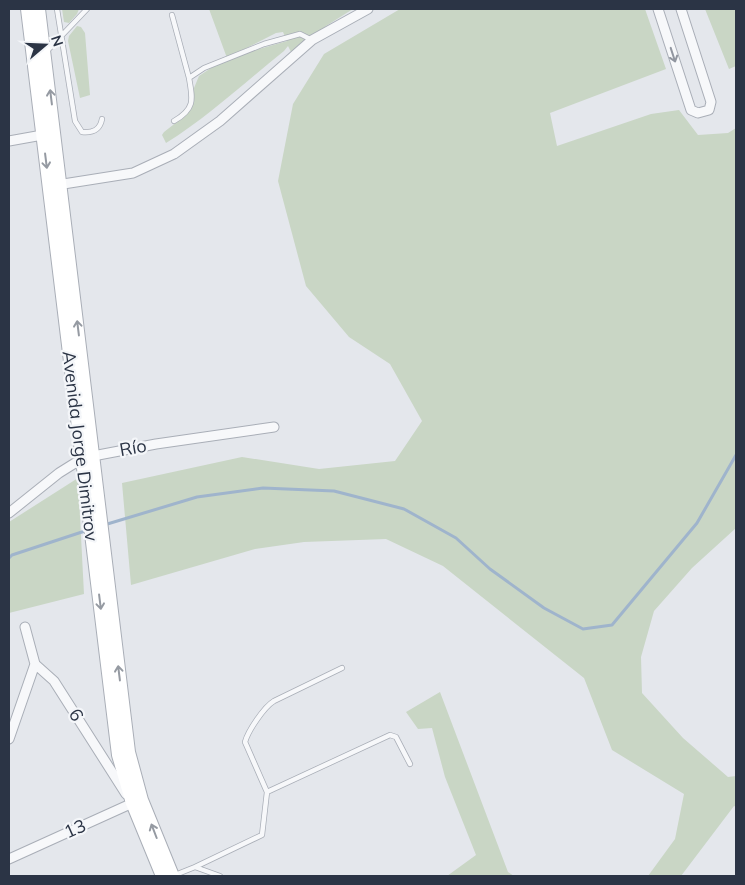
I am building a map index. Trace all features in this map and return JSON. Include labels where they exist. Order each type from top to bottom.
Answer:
[{"type":"main road","name":"Avenida Jorge Dimitrov","points":[[27,9],[34,65],[49,133]]},
{"type":"main road","name":"Avenida Jorge Dimitrov","points":[[39,9],[45,53],[49,133],[99,551],[118,755],[137,801],[173,876]]},
{"type":"main road","name":"Avenida Jorge Dimitrov","points":[[137,801],[162,876]]},
{"type":"street","points":[[55,186],[133,173],[174,154],[220,121],[312,40],[368,9]]},
{"type":"street","points":[[658,9],[691,110],[698,113],[709,110],[711,102],[680,9]]},
{"type":"street","points":[[9,141],[49,133]]},
{"type":"street","name":"Río","points":[[9,513],[59,473],[87,458],[156,444],[274,427]]},
{"type":"street","points":[[10,735],[35,664],[24,627]]},
{"type":"street","name":"6","points":[[35,664],[54,681],[137,801]]},
{"type":"street","name":"13","points":[[9,859],[137,801]]},
{"type":"lane","points":[[57,9],[75,121],[82,132],[90,132],[98,129],[102,119]]},
{"type":"lane","points":[[34,65],[88,9]]},
{"type":"lane","points":[[172,15],[190,78],[193,100],[184,116],[174,121]]},
{"type":"lane","points":[[190,78],[204,68],[264,44],[300,34],[312,40]]},
{"type":"lane","points":[[173,876],[262,835],[267,792],[247,750],[245,742],[247,735],[270,703],[342,668]]},
{"type":"lane","points":[[267,792],[390,735],[396,737],[410,764]]},
{"type":"lane","points":[[195,867],[220,876]]},
{"type":"green space","points":[[62,9],[79,9],[69,23],[64,22]]},
{"type":"green space","points":[[209,9],[353,9],[326,26],[309,42],[292,54],[288,46],[212,111],[166,143],[162,135],[182,118],[199,76],[211,68],[245,53],[287,41],[283,32],[276,33],[227,58]]},
{"type":"green space","points":[[400,9],[645,9],[666,69],[550,113],[557,146],[651,114],[679,110],[698,135],[728,133],[736,128],[736,528],[692,568],[654,611],[641,657],[642,693],[683,738],[728,777],[736,776],[736,807],[734,806],[681,876],[648,876],[675,839],[684,794],[612,750],[584,678],[443,566],[386,539],[304,542],[255,549],[131,585],[122,483],[242,457],[319,469],[395,461],[422,421],[390,364],[349,337],[306,286],[278,181],[293,104],[324,54]]},
{"type":"green space","points":[[705,9],[736,9],[736,66],[729,69]]},
{"type":"green space","points":[[77,26],[81,27],[85,33],[90,95],[80,98],[68,41],[69,36]]},
{"type":"green space","points":[[78,478],[84,594],[9,613],[9,522]]},
{"type":"green space","points":[[440,692],[508,872],[514,876],[447,876],[476,855],[445,777],[432,728],[418,729],[406,712]]},
{"type":"waterway","points":[[104,525],[197,497],[263,488],[334,491],[404,509],[456,538],[490,569],[544,608],[583,629],[612,625],[697,523],[736,455]]},
{"type":"waterway","points":[[9,558],[12,555],[88,530]]}]
